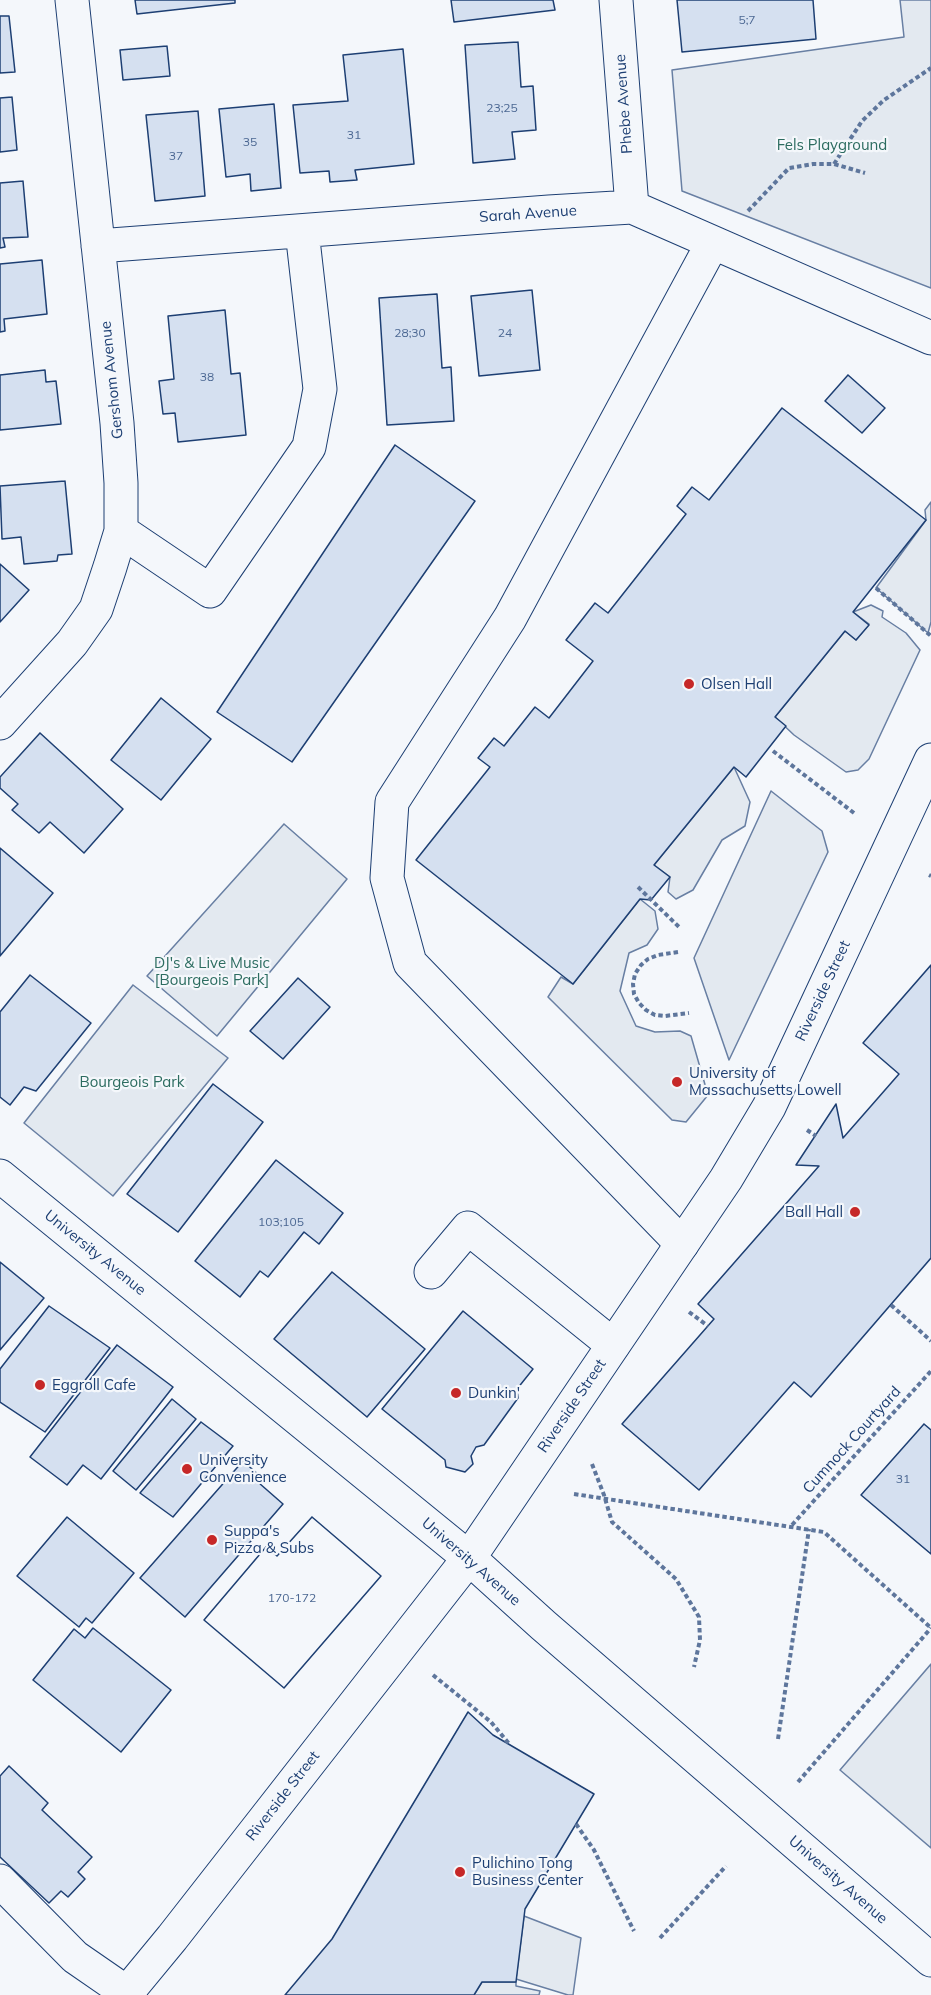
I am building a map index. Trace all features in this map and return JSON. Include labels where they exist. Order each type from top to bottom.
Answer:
[{"type":"main road","name":"Gershom Avenue","points":[[5,707],[72,644],[96,609],[121,531],[117,423],[72,0]]},
{"type":"main road","name":"Phebe Avenue","points":[[616,0],[632,207]]},
{"type":"main road","name":"Sarah Avenue","points":[[98,246],[632,207],[931,338]]},
{"type":"main road","points":[[121,531],[210,591],[309,447],[320,389],[302,231]]},
{"type":"main road","points":[[682,1244],[410,963],[387,878],[392,802],[510,618],[712,244]]},
{"type":"main road","name":"Riverside Street","points":[[127,1994],[469,1558],[726,1179],[769,1107],[931,760]]},
{"type":"main road","name":"University Avenue","points":[[0,1176],[469,1558],[543,1625],[931,1960]]},
{"type":"main road","points":[[431,1272],[468,1228],[613,1345]]},
{"type":"main road","points":[[0,1881],[75,1957],[127,1994]]},
{"type":"path","points":[[834,164],[862,121],[884,100],[931,68]]},
{"type":"path","points":[[744,215],[789,168],[813,164],[834,164],[865,173]]},
{"type":"path","points":[[876,588],[931,636]]},
{"type":"path","points":[[774,751],[854,813]]},
{"type":"path","points":[[638,887],[679,927]]},
{"type":"path","points":[[678,952],[658,955],[641,965],[635,974],[634,994],[639,1003],[655,1015],[689,1013]]},
{"type":"path","points":[[807,1130],[816,1136]]},
{"type":"path","points":[[891,1305],[931,1341]]},
{"type":"path","points":[[689,1312],[708,1326]]},
{"type":"path","name":"Cumnock Courtyard","points":[[791,1526],[931,1371]]},
{"type":"path","points":[[592,1464],[612,1522],[676,1579],[699,1617],[700,1640],[693,1667]]},
{"type":"path","points":[[574,1494],[824,1532],[931,1628],[798,1782]]},
{"type":"path","points":[[777,1738],[809,1529]]},
{"type":"path","points":[[433,1675],[491,1722],[510,1745]]},
{"type":"path","points":[[576,1824],[594,1850],[634,1931]]},
{"type":"path","points":[[660,1938],[726,1866]]},
{"type":"green space","name":"Fels Playground","points":[[900,0],[931,0],[931,288],[682,191],[672,70],[904,37]]},
{"type":"green space","points":[[931,502],[931,622],[928,633],[876,588],[926,520],[925,510]]},
{"type":"green space","points":[[871,605],[883,611],[882,617],[906,633],[920,650],[869,759],[858,770],[846,772],[794,735],[775,717],[845,631],[856,640],[869,624],[853,612]]},
{"type":"green space","points":[[734,767],[750,802],[745,826],[722,840],[693,890],[676,899],[668,892],[670,877],[654,865]]},
{"type":"green space","points":[[771,791],[822,831],[828,852],[729,1060],[694,958]]},
{"type":"green space","name":"DJ's & Live Music [Bourgeois Park]","points":[[284,824],[347,879],[217,1036],[147,976]]},
{"type":"green space","points":[[640,899],[655,911],[658,929],[647,945],[629,953],[620,991],[636,1026],[655,1032],[680,1031],[691,1036],[708,1095],[686,1122],[672,1120],[548,997],[561,977],[573,984]]},
{"type":"green space","name":"Bourgeois Park","points":[[133,985],[228,1058],[113,1196],[24,1123]]},
{"type":"green space","points":[[931,1664],[931,1848],[840,1770]]},
{"type":"green space","points":[[524,1916],[581,1938],[573,1995],[516,1979]]},
{"type":"green space","points":[[482,1982],[516,1982],[516,1986],[540,1991],[539,1995],[474,1995]]},
{"type":"building","points":[[135,0],[235,0],[235,3],[137,14]]},
{"type":"building","points":[[451,0],[553,0],[555,10],[454,22]]},
{"type":"building","points":[[677,0],[813,0],[816,39],[682,52]]},
{"type":"building","points":[[0,16],[9,16],[15,72],[0,73]]},
{"type":"building","points":[[518,42],[521,87],[533,86],[536,130],[512,132],[515,159],[473,163],[465,45]]},
{"type":"building","points":[[167,46],[170,76],[123,80],[120,50]]},
{"type":"building","points":[[403,49],[414,164],[355,170],[357,180],[330,182],[329,171],[300,173],[293,105],[348,101],[343,55]]},
{"type":"building","points":[[12,97],[17,150],[0,152],[0,98]]},
{"type":"building","points":[[274,104],[281,188],[251,191],[250,174],[226,177],[219,109]]},
{"type":"building","points":[[198,111],[205,196],[155,201],[146,115]]},
{"type":"building","points":[[23,181],[28,237],[3,238],[5,247],[0,248],[0,183]]},
{"type":"building","points":[[42,260],[47,314],[4,319],[5,331],[0,332],[0,264]]},
{"type":"building","points":[[532,290],[540,370],[479,376],[471,296]]},
{"type":"building","points":[[437,294],[442,368],[451,367],[454,421],[387,425],[379,298]]},
{"type":"building","points":[[225,310],[231,374],[240,373],[246,435],[178,442],[175,413],[163,414],[159,381],[174,379],[168,316]]},
{"type":"building","points":[[45,370],[46,382],[56,381],[61,424],[0,430],[0,375]]},
{"type":"building","points":[[848,375],[885,408],[862,433],[825,401]]},
{"type":"building","name":"Olsen Hall","points":[[782,408],[926,520],[853,612],[869,625],[856,640],[845,631],[775,717],[786,726],[746,777],[734,767],[654,865],[670,877],[651,900],[640,899],[573,984],[416,860],[490,767],[478,758],[494,738],[504,746],[535,707],[549,718],[593,661],[566,640],[595,603],[608,613],[686,514],[677,506],[692,487],[709,500]]},
{"type":"building","points":[[395,445],[475,501],[292,762],[217,712]]},
{"type":"building","points":[[65,481],[72,554],[58,555],[57,561],[24,564],[21,537],[2,539],[0,486]]},
{"type":"building","points":[[0,564],[29,590],[0,622]]},
{"type":"building","points":[[161,698],[211,739],[161,800],[111,760]]},
{"type":"building","points":[[40,733],[123,809],[84,853],[50,822],[39,833],[12,810],[18,804],[0,788],[0,777]]},
{"type":"building","points":[[0,848],[53,893],[0,956]]},
{"type":"building","name":"Ball Hall","points":[[931,965],[931,1258],[811,1397],[794,1382],[699,1490],[622,1424],[714,1319],[698,1304],[819,1166],[796,1165],[836,1104],[843,1138],[899,1074],[863,1043]]},
{"type":"building","points":[[30,975],[91,1023],[36,1091],[24,1087],[10,1105],[0,1097],[0,1012]]},
{"type":"building","points":[[298,978],[330,1007],[283,1059],[250,1031]]},
{"type":"building","points":[[213,1084],[263,1122],[178,1232],[127,1194]]},
{"type":"building","points":[[276,1160],[343,1213],[319,1244],[304,1232],[268,1277],[260,1271],[240,1297],[195,1261]]},
{"type":"building","points":[[0,1262],[44,1298],[0,1350]]},
{"type":"building","points":[[332,1272],[425,1349],[367,1417],[274,1339]]},
{"type":"building","name":"Eggroll Cafe","points":[[49,1306],[110,1348],[45,1432],[0,1402],[0,1369]]},
{"type":"building","name":"Dunkin'","points":[[463,1311],[533,1369],[517,1389],[518,1398],[484,1445],[476,1447],[471,1456],[473,1464],[465,1472],[446,1467],[445,1460],[382,1409]]},
{"type":"building","points":[[117,1345],[173,1387],[101,1479],[83,1465],[67,1485],[30,1457]]},
{"type":"building","points":[[172,1399],[196,1419],[136,1490],[113,1471]]},
{"type":"building","name":"University Convenience","points":[[201,1422],[233,1446],[173,1517],[140,1493]]},
{"type":"building","points":[[924,1424],[931,1430],[931,1554],[861,1495]]},
{"type":"building","points":[[243,1461],[260,1476],[259,1483],[283,1504],[185,1617],[140,1578]]},
{"type":"building","points":[[67,1517],[134,1573],[92,1623],[86,1618],[79,1627],[17,1576]]},
{"type":"building","points":[[312,1517],[381,1576],[284,1688],[204,1620],[266,1547],[277,1556]]},
{"type":"building","points":[[312,1517],[381,1576],[284,1688],[204,1620],[266,1547],[277,1556]]},
{"type":"building","points":[[93,1628],[171,1690],[121,1752],[33,1680],[74,1629],[85,1638]]},
{"type":"building","name":"Pulichino Tong Business Center","points":[[468,1712],[493,1735],[594,1794],[525,1909],[516,1982],[482,1982],[474,1995],[285,1995],[332,1939]]},
{"type":"building","points":[[9,1766],[48,1803],[42,1810],[92,1857],[78,1872],[85,1879],[68,1897],[61,1891],[49,1903],[0,1857],[0,1776]]},
{"type":"place","name":"Olsen Hall","points":[[689,684]]},
{"type":"place","name":"University of Massachusetts Lowell","points":[[677,1082]]},
{"type":"place","name":"Ball Hall","points":[[855,1212]]},
{"type":"place","name":"Eggroll Cafe","points":[[40,1385]]},
{"type":"place","name":"Dunkin'","points":[[456,1393]]},
{"type":"place","name":"University Convenience","points":[[187,1469]]},
{"type":"place","name":"Suppa's Pizza & Subs","points":[[212,1540]]},
{"type":"place","name":"Pulichino Tong Business Center","points":[[460,1872]]}]
